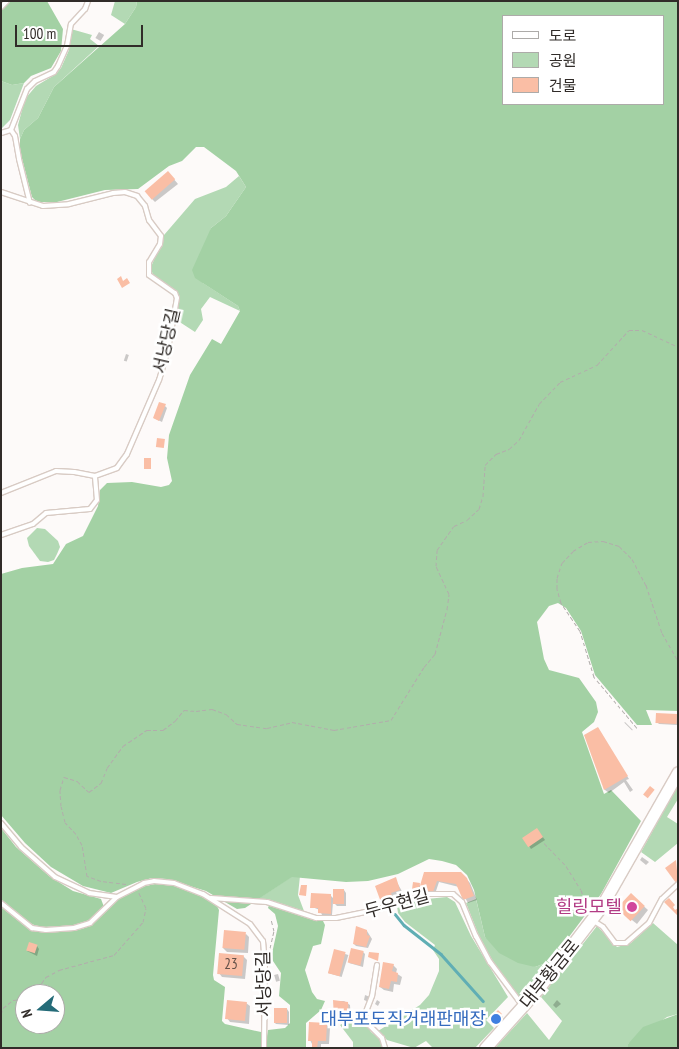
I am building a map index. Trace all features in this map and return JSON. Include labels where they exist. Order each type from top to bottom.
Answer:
[{"type":"main road","name":"대부황금로","points":[[485,1048],[523,1006],[623,872],[678,772]]},
{"type":"lane","points":[[1,7],[6,1]]},
{"type":"lane","points":[[11,130],[27,89],[35,81],[54,72],[58,66],[67,46],[69,28],[85,9],[88,1]]},
{"type":"lane","points":[[1,133],[11,130]]},
{"type":"lane","points":[[11,130],[15,136],[18,160],[30,203]]},
{"type":"lane","name":"서낭당길","points":[[1,192],[42,206],[56,206],[119,192],[137,196],[145,206],[149,220],[161,236],[160,244],[149,262],[149,275],[176,295],[168,349],[159,380],[127,454],[117,468],[96,476]]},
{"type":"lane","points":[[1,493],[56,471],[96,476],[97,500],[90,509],[46,513],[33,524],[1,535]]},
{"type":"lane","points":[[1,823],[21,847],[55,877],[89,893],[116,898]]},
{"type":"lane","name":"서낭당길","points":[[1,903],[32,928],[46,930],[74,928],[90,924],[116,898],[144,883],[163,881],[174,883],[210,898],[256,929],[263,941],[265,963],[264,1048]]},
{"type":"lane","points":[[591,917],[603,927],[615,943],[626,943],[649,923],[662,899],[678,884]]},
{"type":"lane","name":"두우현길","points":[[210,898],[267,902],[316,918],[336,918],[380,909],[426,894],[453,894],[462,902],[476,936],[490,962],[523,1006]]},
{"type":"lane","points":[[377,965],[372,996],[365,1014],[368,1024],[382,1038],[385,1048]]},
{"type":"path","points":[[42,984],[46,978],[59,970],[114,955],[143,922],[146,908],[139,892],[125,897],[130,886],[116,882],[101,882],[87,876],[82,845],[76,834],[65,822],[61,806],[60,790],[64,777],[77,781],[89,792],[101,784],[107,768],[123,746],[147,730],[163,730],[176,721],[184,710],[212,709],[226,714],[237,724],[267,728],[292,722],[334,730],[391,720],[424,667],[435,654],[447,610],[449,594],[436,566],[437,550],[454,526],[467,520],[479,509],[483,496],[485,465],[519,440],[540,404],[555,387],[596,365],[629,330],[642,330],[678,347]]},
{"type":"path","points":[[637,728],[594,677],[580,632],[561,603],[557,589],[557,578],[562,563],[573,551],[588,542],[604,540],[619,546],[632,559],[646,585],[662,633],[678,661]]},
{"type":"path","points":[[544,843],[559,857],[574,878],[591,917]]},
{"type":"path","points":[[265,963],[274,931],[271,919]]},
{"type":"path","points":[[1,1014],[3,1008],[15,1000]]},
{"type":"green space","points":[[11,1],[47,1],[63,29],[61,51],[51,68],[31,76],[24,83],[12,85],[1,81],[1,10]]},
{"type":"green space","points":[[115,1],[137,1],[136,7],[125,24],[111,15]]},
{"type":"green space","points":[[137,1],[678,1],[678,711],[646,710],[652,725],[637,725],[595,675],[581,631],[566,608],[558,603],[549,606],[537,622],[544,659],[549,670],[579,678],[596,702],[598,712],[594,722],[582,732],[604,794],[611,790],[641,821],[601,894],[551,961],[535,967],[518,963],[499,953],[485,937],[474,890],[467,875],[456,865],[442,861],[429,859],[398,874],[368,881],[346,882],[292,877],[245,908],[237,909],[206,891],[167,879],[152,878],[111,893],[83,886],[51,867],[25,843],[1,815],[1,574],[22,568],[53,564],[66,544],[83,536],[98,506],[100,490],[107,483],[132,482],[161,487],[169,485],[172,481],[167,458],[169,435],[190,375],[212,339],[221,344],[240,311],[238,306],[195,278],[192,270],[211,228],[226,216],[246,187],[236,171],[204,147],[196,147],[182,161],[169,166],[138,189],[105,190],[57,202],[37,202],[32,197],[20,151],[20,139],[24,130],[38,118],[54,87],[125,24],[136,7]]},
{"type":"green space","points":[[71,29],[92,35],[90,39],[99,46],[54,87],[38,118],[24,130],[20,139],[18,125],[25,99],[36,86],[56,74],[61,68],[69,50]]},
{"type":"green space","points":[[1,81],[12,85],[24,83],[10,120],[1,129]]},
{"type":"green space","points":[[239,176],[246,187],[226,216],[211,228],[203,283],[238,306],[240,311],[210,297],[201,309],[203,320],[195,332],[175,319],[179,296],[153,276],[151,267],[164,235],[195,199],[226,187]]},
{"type":"green space","points":[[37,528],[45,529],[58,541],[60,547],[54,560],[48,562],[40,561],[29,546],[27,538]]},
{"type":"green space","points":[[678,785],[678,799],[667,817],[678,824],[678,843],[655,862],[641,852]]},
{"type":"green space","points":[[1,828],[16,847],[49,876],[73,891],[101,899],[104,907],[85,923],[74,926],[41,927],[28,923],[1,899]]},
{"type":"green space","points":[[300,876],[298,895],[304,911],[258,899],[291,877]]},
{"type":"green space","points":[[160,883],[199,894],[217,906],[219,910],[213,975],[214,980],[225,987],[222,1021],[225,1024],[261,1032],[262,1048],[1,1048],[1,907],[30,930],[38,932],[82,929],[93,924],[120,898],[141,887]]},
{"type":"green space","points":[[447,897],[455,902],[471,936],[508,997],[486,1020],[494,1028],[475,1048],[433,1048],[426,1041],[414,1048],[387,1040],[378,1031],[420,1005],[429,995],[439,971],[439,959],[433,950],[435,945],[405,922],[398,913],[397,906],[406,901]]},
{"type":"green space","points":[[476,899],[485,937],[535,967],[551,961],[521,997],[516,994],[500,973],[481,941],[466,903]]},
{"type":"green space","points":[[269,905],[323,921],[325,925],[321,944],[313,946],[305,970],[312,992],[317,999],[325,1001],[321,1010],[306,1023],[306,1048],[265,1048],[268,1030],[285,1028],[290,1023],[290,1005],[279,996],[281,973],[271,958],[278,926],[275,914],[268,908]]},
{"type":"green space","points":[[653,923],[678,945],[678,1014],[667,1017],[628,1044],[628,1048],[495,1048],[527,1013],[549,1040],[562,1021],[541,997],[597,926],[617,947],[631,943]]},
{"type":"green space","points":[[678,1014],[678,1048],[628,1048],[628,1044],[643,1027]]},
{"type":"green space","points":[[355,1017],[362,1017],[371,1032],[381,1040],[383,1048],[353,1047],[353,1042],[340,1025]]},
{"type":"building","points":[[168,171],[175,179],[152,200],[145,191]]},
{"type":"building","points":[[121,276],[123,281],[127,278],[130,283],[122,288],[117,279]]},
{"type":"building","points":[[164,328],[168,328],[166,344],[161,343]]},
{"type":"building","points":[[159,402],[166,404],[159,421],[153,418]]},
{"type":"building","points":[[157,438],[165,439],[164,448],[156,447]]},
{"type":"building","points":[[144,458],[151,458],[151,469],[144,469]]},
{"type":"building","points":[[656,713],[677,714],[676,724],[655,723]]},
{"type":"building","points":[[598,727],[628,776],[604,790],[584,735]]},
{"type":"building","points":[[650,786],[655,790],[648,798],[643,795]]},
{"type":"building","points":[[537,828],[543,837],[528,847],[522,838]]},
{"type":"building","points":[[676,860],[678,881],[676,883],[665,868]]},
{"type":"building","points":[[424,872],[461,872],[467,878],[474,896],[463,900],[456,884],[437,881],[433,892],[424,892],[424,889],[419,889]]},
{"type":"building","points":[[396,877],[400,890],[391,893],[392,896],[387,897],[389,903],[382,905],[375,886]]},
{"type":"building","points":[[413,882],[420,883],[418,894],[411,893]]},
{"type":"building","points":[[301,885],[307,885],[306,896],[299,895]]},
{"type":"building","points":[[333,889],[344,889],[344,904],[333,904]]},
{"type":"building","points":[[311,893],[331,894],[331,914],[318,913],[318,908],[310,908]]},
{"type":"building","points":[[631,893],[645,906],[631,921],[617,908]]},
{"type":"building","points":[[669,898],[675,905],[673,907],[675,910],[678,908],[678,916],[664,902]]},
{"type":"building","points":[[356,926],[367,930],[367,935],[370,936],[366,947],[353,944]]},
{"type":"building","points":[[224,930],[246,932],[244,950],[222,948]]},
{"type":"building","points":[[29,942],[38,945],[35,953],[26,951]]},
{"type":"building","points":[[351,948],[364,951],[360,966],[348,963]]},
{"type":"building","points":[[334,949],[346,952],[340,976],[328,973]]},
{"type":"building","points":[[369,952],[379,953],[378,961],[368,957]]},
{"type":"building","points":[[219,953],[244,955],[242,976],[217,974]]},
{"type":"building","points":[[383,962],[394,964],[392,971],[398,973],[397,982],[391,981],[389,989],[379,987]]},
{"type":"building","points":[[227,1000],[247,1002],[245,1021],[225,1019]]},
{"type":"building","points":[[333,1000],[348,1002],[349,1020],[334,1020]]},
{"type":"building","points":[[274,1008],[287,1008],[287,1023],[274,1023]]},
{"type":"building","points":[[498,1010],[502,1014],[499,1016],[502,1019],[495,1026],[489,1020]]},
{"type":"building","points":[[309,1022],[327,1023],[326,1041],[318,1041],[317,1048],[312,1048],[312,1041],[308,1041]]},
{"type":"waterway","points":[[395,914],[404,925],[441,954],[483,1001]]},
{"type":"place","name":"힐링모텔","points":[[632,907]]},
{"type":"place","name":"대부포도직거래판매장","points":[[496,1019]]}]
